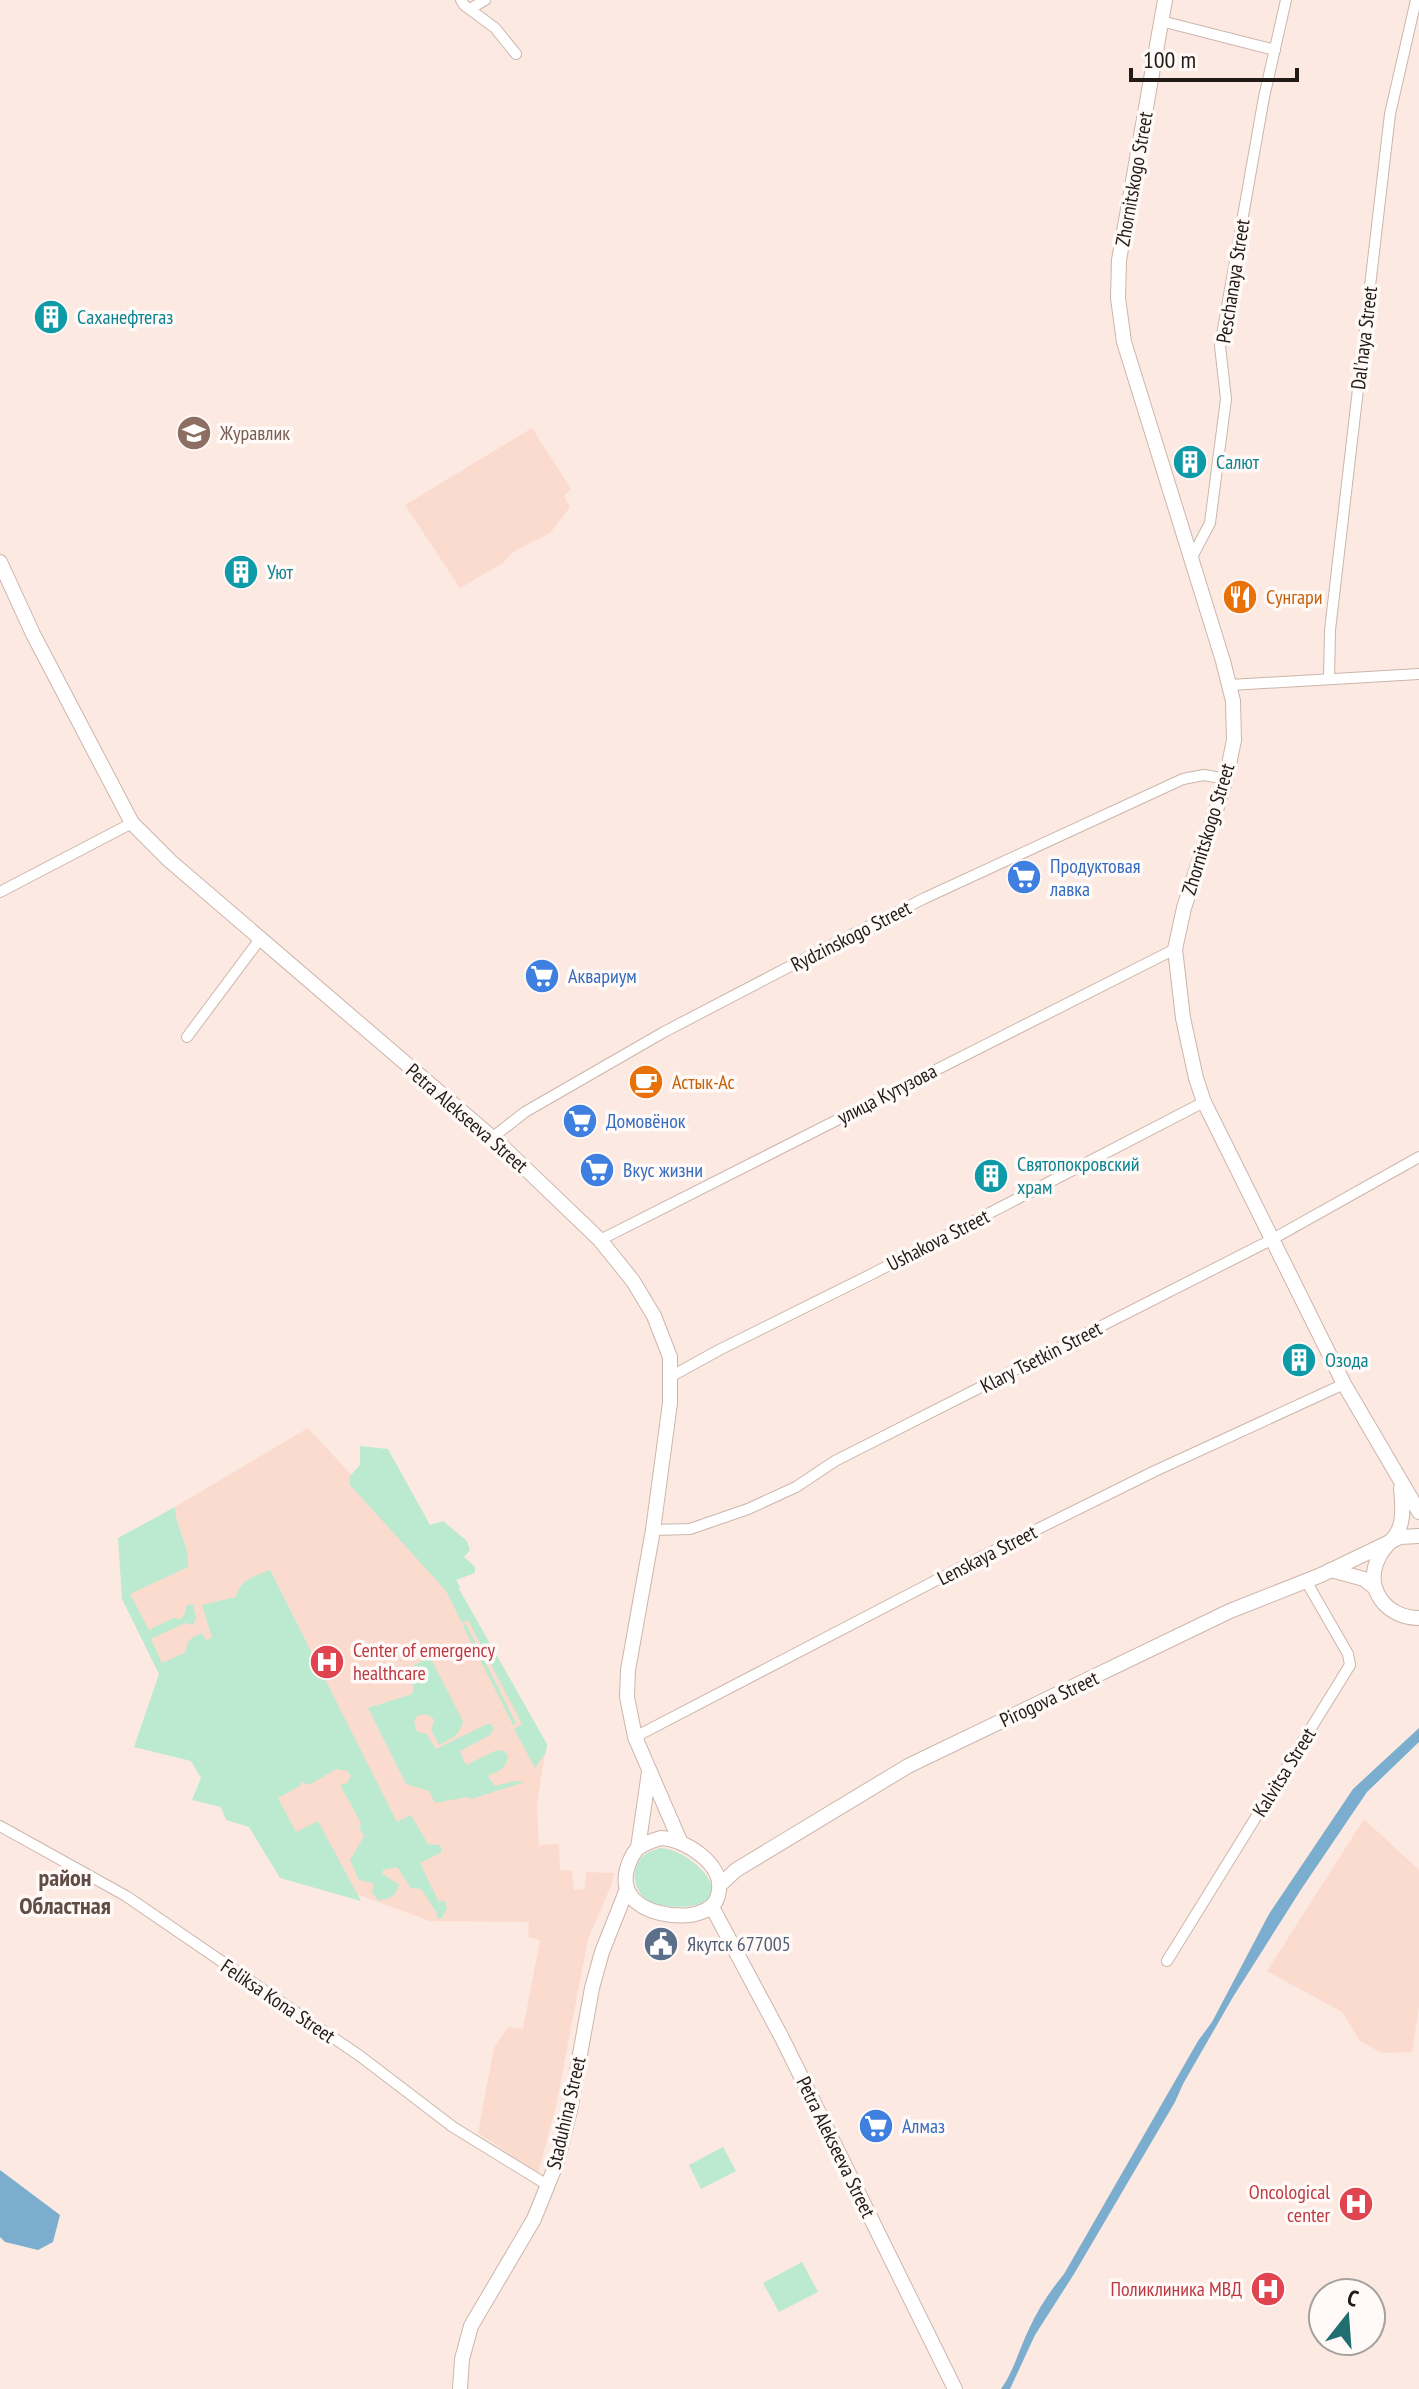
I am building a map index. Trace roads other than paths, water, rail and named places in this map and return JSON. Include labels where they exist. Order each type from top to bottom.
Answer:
[{"type":"street","points":[[461,0],[495,28],[516,54]]},
{"type":"street","points":[[470,9],[485,0]]},
{"type":"street","name":"Zhornitskogo Street","points":[[1165,0],[1119,260],[1119,311],[1124,342],[1230,685],[1235,718],[1226,779],[1184,908],[1175,949],[1183,1018],[1204,1102],[1344,1384],[1419,1512]]},
{"type":"street","name":"Peschanaya Street","points":[[1191,559],[1210,523],[1226,399],[1220,346],[1264,97],[1286,0]]},
{"type":"street","name":"Dal'naya Street","points":[[1329,678],[1330,630],[1390,114],[1416,0]]},
{"type":"street","points":[[1161,21],[1275,50]]},
{"type":"street","name":"Petra Alekseeva Street","points":[[0,562],[33,634],[132,823],[170,861],[493,1137],[600,1240],[633,1281],[654,1316],[670,1357],[670,1403],[653,1530],[628,1670],[627,1697],[635,1737],[680,1841]]},
{"type":"street","points":[[1230,685],[1419,674]]},
{"type":"street","name":"Rydzinskogo Street","points":[[493,1137],[525,1112],[664,1032],[925,898],[1183,779],[1204,775],[1226,779]]},
{"type":"street","points":[[0,892],[132,823]]},
{"type":"street","points":[[187,1037],[260,939]]},
{"type":"street","name":"улица Кутузова","points":[[600,1240],[1175,949]]},
{"type":"street","name":"Ushakova Street","points":[[670,1377],[1204,1102]]},
{"type":"street","name":"Klary Tsetkin Street","points":[[653,1530],[690,1529],[748,1509],[796,1487],[835,1461],[1271,1240],[1419,1157]]},
{"type":"street","name":"Lenskaya Street","points":[[635,1737],[1046,1525],[1169,1464],[1344,1384]]},
{"type":"street","points":[[1401,1483],[1400,1529],[1377,1559],[1373,1572],[1374,1587],[1391,1610],[1419,1618]]},
{"type":"street","name":"Pirogova Street","points":[[720,1885],[736,1870],[908,1766],[1230,1611],[1306,1581],[1400,1537],[1419,1536]]},
{"type":"street","points":[[1331,1570],[1352,1575],[1374,1587]]},
{"type":"street","name":"Kalvitsa Street","points":[[1167,1961],[1350,1665],[1348,1654],[1306,1581]]},
{"type":"street","points":[[644,1909],[634,1902],[627,1889],[625,1874],[638,1848],[650,1772]]},
{"type":"street","name":"Feliksa Kona Street","points":[[0,1826],[126,1896],[360,2056],[453,2127],[549,2186]]},
{"type":"street","points":[[638,1848],[661,1838],[680,1841],[712,1865],[736,1870]]},
{"type":"street","points":[[617,1916],[627,1909],[695,1915],[712,1907],[720,1885],[712,1865]]},
{"type":"street","name":"Staduhina Street","points":[[460,2389],[462,2359],[471,2326],[534,2219],[549,2186],[570,2110],[592,1988],[602,1952],[627,1889]]},
{"type":"street","name":"Petra Alekseeva Street","points":[[712,1907],[788,2050],[955,2389]]},
{"type":"water","points":[[1419,1728],[1419,1742],[1367,1792],[1233,1997],[1175,2102],[1035,2335],[1010,2389],[1001,2389],[1036,2314],[1064,2274],[1198,2041],[1212,2022],[1269,1914],[1353,1789]]},
{"type":"water","points":[[0,2170],[60,2215],[53,2242],[38,2250],[5,2242],[0,2237]]},
{"type":"place","name":"Саханефтегаз","points":[[51,317]]},
{"type":"place","name":"Журавлик","points":[[194,433]]},
{"type":"place","name":"Салют","points":[[1190,462]]},
{"type":"place","name":"Уют","points":[[241,572]]},
{"type":"place","name":"Сунгари","points":[[1240,597]]},
{"type":"place","name":"Продуктовая лавка","points":[[1024,877]]},
{"type":"place","name":"Аквариум","points":[[542,976]]},
{"type":"place","name":"Астык-Ас","points":[[646,1082]]},
{"type":"place","name":"Домовёнок","points":[[580,1121]]},
{"type":"place","name":"Вкус жизни","points":[[597,1170]]},
{"type":"place","name":"Святопокровский храм","points":[[991,1176]]},
{"type":"place","name":"Озода","points":[[1299,1360]]},
{"type":"place","name":"Center of emergency healthcare","points":[[327,1662]]},
{"type":"place","name":"Якутск 677005","points":[[661,1944]]},
{"type":"place","name":"Алмаз","points":[[876,2126]]},
{"type":"place","name":"Oncological center","points":[[1356,2204]]},
{"type":"place","name":"Поликлиника МВД","points":[[1268,2289]]},
{"type":"district","name":"район Областная","points":[[65,1892]]}]
